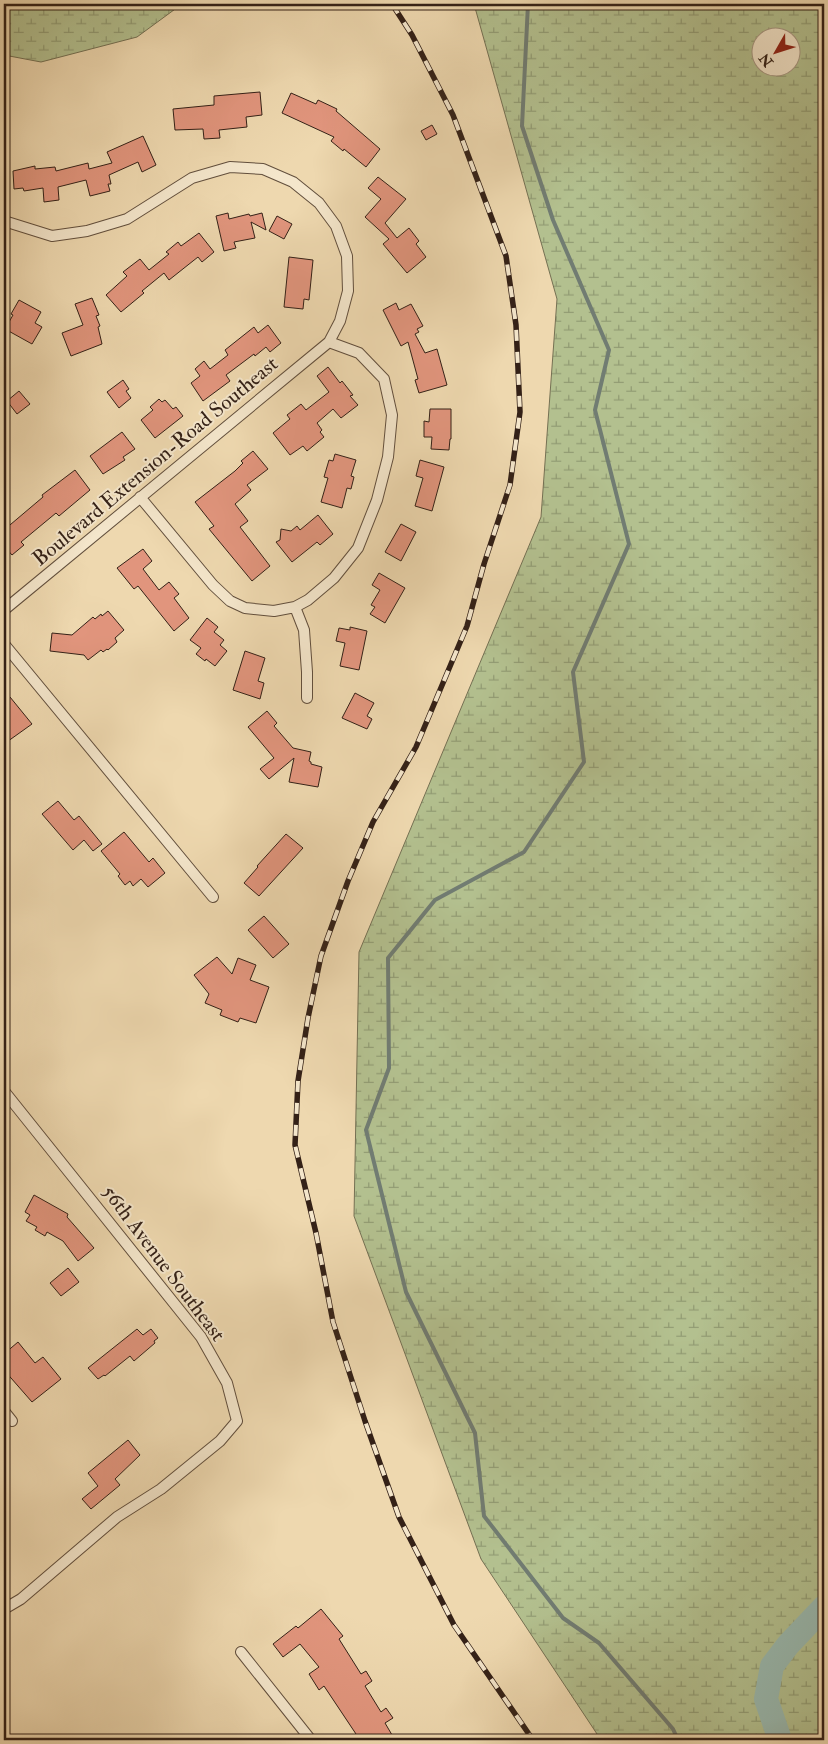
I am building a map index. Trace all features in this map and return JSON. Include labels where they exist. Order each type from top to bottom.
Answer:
[{"type":"street","points":[[4,221],[52,236],[87,231],[127,219],[192,178],[230,167],[264,169],[293,182],[319,203],[336,226],[347,256],[348,291],[340,321],[329,342],[359,353],[384,379],[392,414],[388,457],[377,500],[358,548],[334,578],[308,600],[295,607],[274,611],[244,608],[230,601],[214,585],[140,497]]},
{"type":"street","name":"Boulevard Extension-Road Southeast","points":[[4,610],[329,342]]},
{"type":"street","points":[[295,607],[304,630],[307,672],[306,698]]},
{"type":"street","points":[[4,644],[213,897]]},
{"type":"street","name":"56th Avenue Southeast","points":[[4,1091],[200,1337],[227,1383],[237,1421],[220,1441],[161,1489],[117,1517],[21,1599],[4,1609]]},
{"type":"street","points":[[4,1411],[12,1421]]},
{"type":"street","points":[[241,1652],[312,1740]]},
{"type":"green space","points":[[4,4],[182,4],[137,37],[41,62],[4,55]]},
{"type":"green space","points":[[474,4],[824,4],[824,1740],[601,1740],[481,1559],[354,1216],[359,952],[541,517],[557,299]]},
{"type":"building","points":[[260,92],[262,115],[246,117],[247,127],[219,130],[220,138],[204,139],[203,129],[175,130],[173,109],[214,105],[214,96]]},
{"type":"building","points":[[291,93],[316,104],[318,100],[337,109],[336,111],[380,149],[366,167],[331,141],[334,137],[282,113]]},
{"type":"building","points":[[432,125],[437,134],[426,140],[421,131]]},
{"type":"building","points":[[143,136],[156,165],[142,172],[138,162],[109,175],[111,184],[108,184],[110,191],[90,196],[86,180],[58,187],[59,200],[44,202],[43,188],[24,191],[23,188],[14,189],[13,171],[35,166],[35,169],[55,167],[56,171],[88,163],[89,169],[112,163],[107,152]]},
{"type":"building","points":[[378,177],[406,199],[385,223],[397,238],[409,228],[419,241],[416,244],[426,257],[407,273],[383,244],[389,239],[365,217],[381,199],[368,188]]},
{"type":"building","points":[[228,213],[229,219],[262,213],[266,230],[251,222],[255,238],[234,242],[236,248],[224,251],[216,216]]},
{"type":"building","points":[[277,216],[292,224],[284,239],[269,231]]},
{"type":"building","points":[[199,233],[214,252],[202,262],[198,257],[169,280],[164,273],[121,312],[106,295],[127,276],[123,272],[140,259],[149,270],[169,254],[166,252],[178,242],[181,246]]},
{"type":"building","points":[[289,257],[313,260],[309,300],[304,299],[303,309],[284,307]]},
{"type":"building","points":[[92,298],[99,315],[96,316],[100,326],[98,327],[102,344],[71,356],[62,333],[83,325],[75,304]]},
{"type":"building","points":[[19,300],[41,312],[35,323],[42,327],[32,344],[5,329]]},
{"type":"building","points":[[396,303],[399,310],[411,304],[423,326],[417,329],[419,332],[415,334],[425,353],[437,349],[447,385],[419,393],[415,380],[418,379],[408,342],[401,346],[383,310]]},
{"type":"building","points":[[268,325],[281,343],[270,352],[266,347],[255,356],[254,354],[226,375],[230,381],[203,401],[191,383],[200,376],[195,369],[204,361],[210,369],[228,355],[225,350],[254,327],[258,333]]},
{"type":"building","points":[[328,367],[340,383],[342,381],[353,395],[350,396],[358,405],[341,418],[333,409],[317,423],[324,437],[307,451],[303,446],[290,455],[273,433],[290,419],[287,415],[301,404],[306,410],[329,392],[317,376]]},
{"type":"building","points":[[123,380],[129,389],[126,391],[131,398],[119,408],[107,392]]},
{"type":"building","points":[[19,391],[30,404],[17,414],[7,401]]},
{"type":"building","points":[[159,399],[162,402],[165,400],[173,409],[176,407],[183,416],[155,438],[141,420],[153,410],[150,407]]},
{"type":"building","points":[[430,409],[451,409],[449,450],[431,449],[432,437],[424,437],[424,421],[429,422]]},
{"type":"building","points":[[122,432],[135,449],[123,457],[125,460],[103,474],[90,456]]},
{"type":"building","points":[[253,451],[268,469],[247,485],[251,490],[235,504],[248,521],[240,527],[270,566],[252,581],[209,529],[214,526],[195,502],[235,471],[243,463],[241,461]]},
{"type":"building","points":[[335,454],[356,460],[351,476],[354,477],[351,489],[347,488],[342,508],[321,502],[328,478],[324,477],[329,460],[333,461]]},
{"type":"building","points":[[420,460],[444,467],[432,511],[415,506],[423,478],[416,476]]},
{"type":"building","points":[[75,470],[90,490],[59,516],[56,513],[21,542],[24,545],[12,555],[4,546],[4,530],[43,497],[42,495]]},
{"type":"building","points":[[318,515],[333,534],[320,545],[317,542],[292,562],[276,542],[280,540],[281,529],[291,531],[297,526],[300,530]]},
{"type":"building","points":[[401,524],[416,532],[401,561],[385,552]]},
{"type":"building","points":[[143,549],[152,561],[143,569],[159,590],[169,582],[179,594],[174,598],[189,618],[174,631],[138,586],[134,589],[117,568]]},
{"type":"building","points":[[379,573],[405,588],[385,623],[370,614],[375,607],[371,605],[380,590],[372,585]]},
{"type":"building","points":[[108,611],[124,630],[115,638],[117,642],[108,650],[103,652],[101,650],[88,660],[84,655],[50,651],[52,633],[72,635],[93,617],[95,619]]},
{"type":"building","points":[[207,618],[218,627],[214,632],[224,640],[220,645],[227,651],[215,666],[196,654],[201,648],[190,640]]},
{"type":"building","points":[[350,627],[367,631],[359,670],[340,666],[345,643],[336,641],[339,628],[350,630]]},
{"type":"building","points":[[245,651],[265,658],[258,681],[264,683],[260,699],[233,690]]},
{"type":"building","points":[[355,693],[374,703],[367,716],[372,719],[367,729],[342,718]]},
{"type":"building","points":[[10,697],[32,724],[4,744],[4,725],[9,721],[4,714],[4,702]]},
{"type":"building","points":[[267,711],[277,723],[274,726],[293,748],[311,752],[309,761],[311,764],[322,767],[318,787],[289,782],[294,758],[269,779],[260,769],[274,758],[248,727]]},
{"type":"building","points":[[58,801],[74,820],[79,816],[102,844],[93,851],[84,840],[73,850],[42,814]]},
{"type":"building","points":[[124,832],[149,862],[153,858],[165,873],[148,887],[141,879],[133,886],[130,881],[125,885],[118,876],[120,874],[101,851]]},
{"type":"building","points":[[286,834],[303,848],[259,896],[244,883]]},
{"type":"building","points":[[264,916],[289,944],[273,958],[248,930]]},
{"type":"building","points":[[217,957],[232,974],[238,958],[256,965],[250,980],[269,987],[256,1023],[240,1018],[238,1022],[220,1015],[222,1010],[205,1003],[209,994],[194,975]]},
{"type":"building","points":[[34,1195],[68,1214],[67,1217],[94,1248],[78,1261],[63,1241],[47,1232],[45,1236],[35,1230],[37,1227],[26,1221],[30,1215],[25,1212]]},
{"type":"building","points":[[68,1268],[79,1282],[61,1296],[50,1283]]},
{"type":"building","points":[[137,1329],[143,1335],[151,1329],[158,1338],[154,1341],[155,1343],[134,1361],[130,1356],[105,1376],[98,1379],[88,1368]]},
{"type":"building","points":[[18,1342],[35,1363],[43,1357],[61,1379],[32,1402],[4,1370],[4,1354]]},
{"type":"building","points":[[128,1440],[140,1455],[115,1479],[120,1485],[91,1509],[82,1499],[98,1486],[88,1473]]},
{"type":"building","points":[[321,1609],[343,1636],[339,1639],[361,1674],[366,1671],[372,1681],[365,1686],[381,1712],[386,1708],[393,1718],[385,1723],[395,1740],[360,1740],[324,1686],[319,1690],[309,1674],[319,1667],[300,1644],[283,1657],[273,1644],[296,1626],[298,1628]]},
{"type":"waterway","points":[[528,4],[522,126],[553,220],[609,350],[595,410],[629,544],[573,672],[584,762],[524,852],[435,900],[388,958],[389,1068],[366,1130],[406,1292],[475,1433],[484,1516],[563,1618],[599,1643],[673,1729],[678,1740]]},
{"type":"waterway","points":[[780,1740],[766,1699],[772,1666],[788,1645],[824,1607]]},
{"type":"railway","points":[[392,4],[412,35],[453,115],[506,256],[516,325],[520,412],[510,485],[484,564],[467,626],[416,747],[373,822],[348,881],[321,956],[308,1018],[298,1081],[295,1145],[316,1233],[333,1322],[399,1517],[454,1625],[533,1740]]}]
